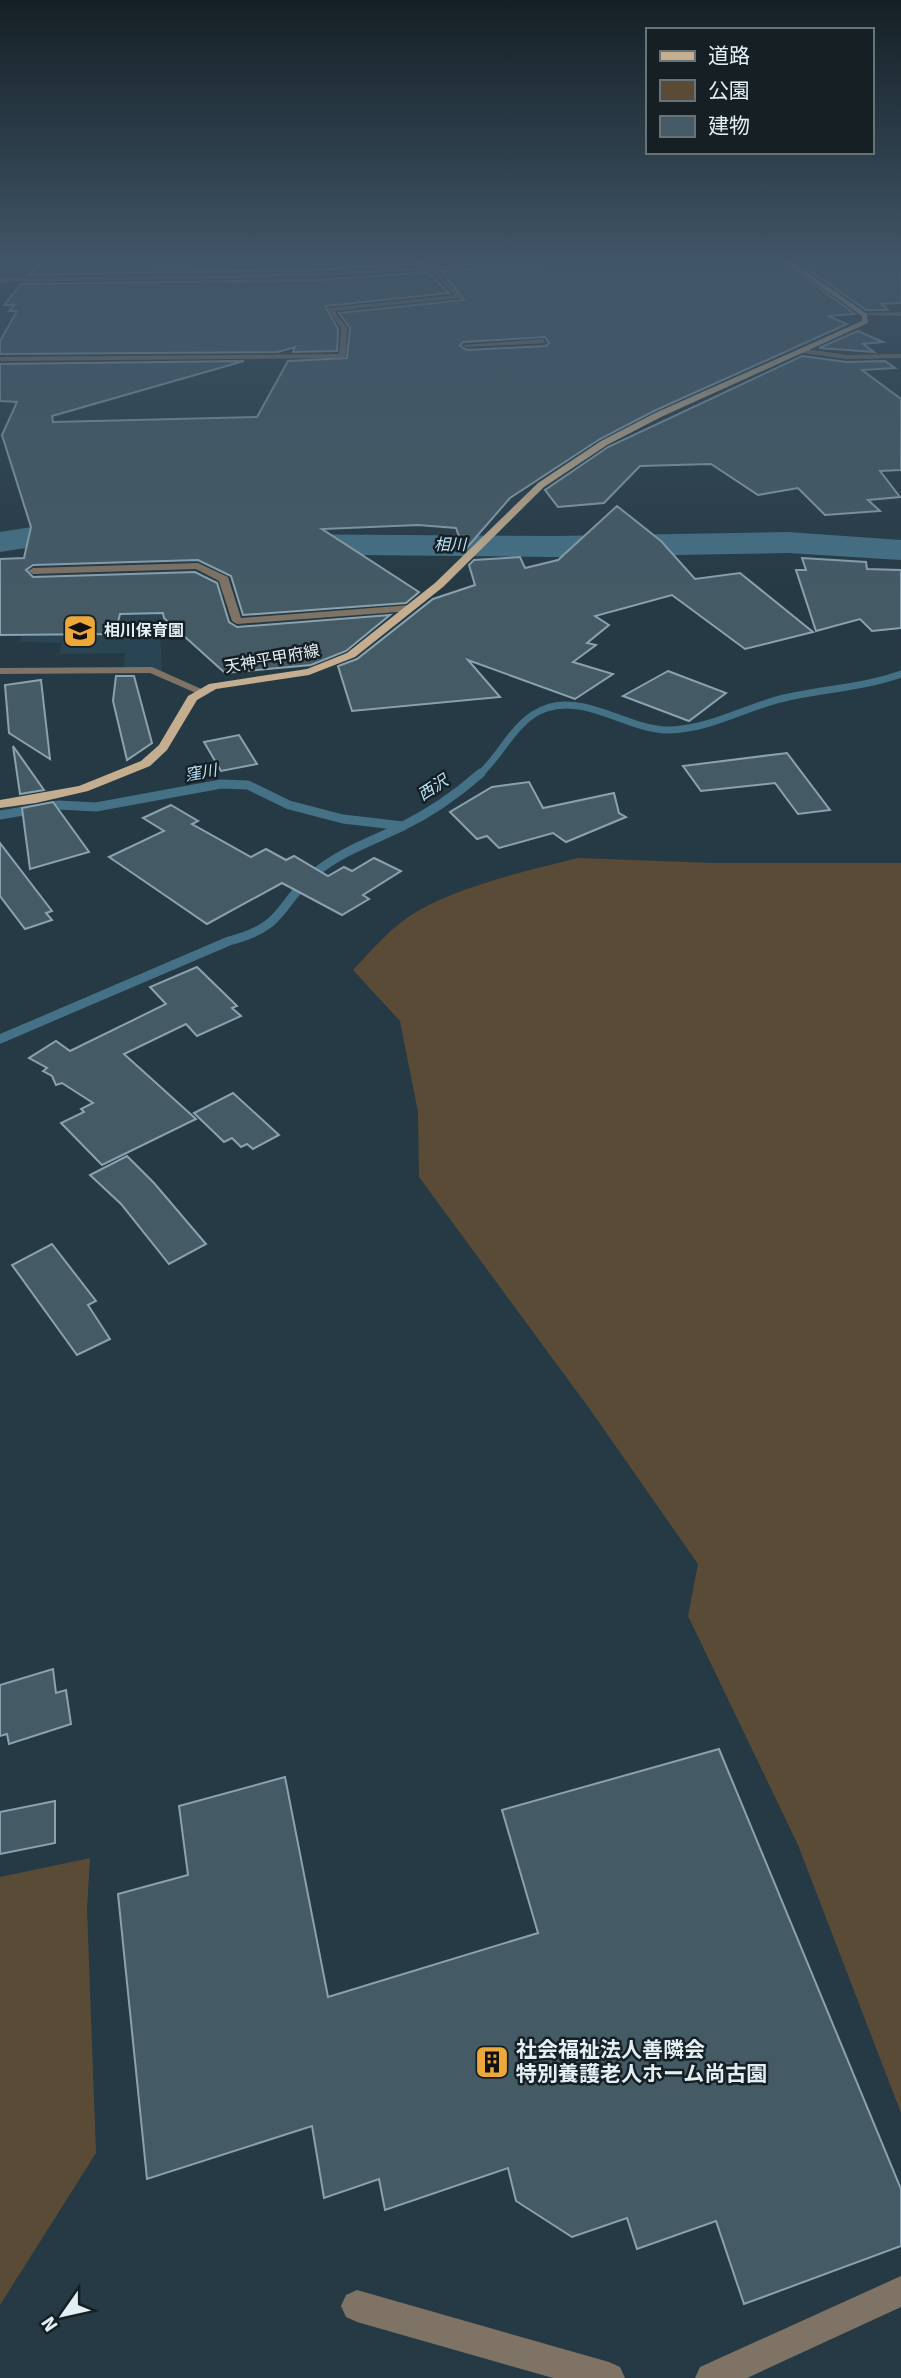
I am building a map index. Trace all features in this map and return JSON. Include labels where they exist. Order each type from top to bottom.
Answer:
[{"type":"main road","name":"天神平甲府線","points":[[200,691],[229,682],[309,672],[361,648],[471,554],[541,485],[604,443],[658,415],[766,368]]},
{"type":"main road","points":[[0,804],[35,800],[92,786],[156,756],[192,698],[200,691]]},
{"type":"street","points":[[33,571],[198,566],[224,579],[237,621],[411,608]]},
{"type":"street","points":[[0,671],[152,670],[200,691]]},
{"type":"street","points":[[711,2378],[901,2291]]},
{"type":"street","points":[[357,2306],[609,2378]]},
{"type":"shaded area","name":"相川保育園","points":[[224,579],[229,594],[177,599],[170,617],[172,626],[160,627],[162,674],[124,669],[125,653],[59,654],[62,643],[20,642],[21,636],[0,636],[0,598]]},
{"type":"green space","points":[[578,858],[713,863],[901,863],[901,2113],[798,1845],[688,1616],[698,1564],[589,1408],[419,1177],[418,1112],[400,1021],[353,970],[399,924],[434,902],[495,880]]},
{"type":"green space","points":[[90,1858],[87,1909],[96,2153],[0,2305],[0,1877]]},
{"type":"building","points":[[0,368],[220,368],[52,416],[53,422],[257,417],[284,368],[749,368],[654,411],[600,439],[510,498],[464,551],[456,528],[418,525],[322,529],[419,592],[406,603],[243,615],[231,576],[198,560],[33,565],[26,570],[33,577],[195,572],[217,583],[229,622],[237,627],[390,615],[346,651],[311,665],[225,673],[164,618],[163,613],[120,614],[115,634],[0,635],[0,559],[24,558],[31,527],[2,435],[17,402],[0,401]]},
{"type":"building","points":[[776,368],[895,368],[862,370],[901,399],[901,470],[880,471],[900,497],[868,500],[880,511],[825,515],[798,488],[758,495],[711,464],[640,466],[604,503],[558,507],[545,490],[608,447]]},
{"type":"building","points":[[617,506],[661,541],[695,579],[740,573],[813,632],[745,649],[672,595],[595,616],[609,625],[587,643],[596,645],[573,662],[613,674],[575,699],[468,660],[500,697],[352,711],[338,666],[357,659],[433,599],[475,585],[469,565],[474,560],[520,557],[525,568],[558,560]]},
{"type":"building","points":[[802,558],[866,562],[867,569],[901,570],[901,628],[872,631],[860,619],[816,631],[796,570],[806,570]]},
{"type":"building","points":[[668,671],[726,693],[689,721],[623,696]]},
{"type":"building","points":[[116,676],[134,676],[152,743],[127,760],[113,701]]},
{"type":"building","points":[[41,680],[50,759],[9,733],[5,685]]},
{"type":"building","points":[[239,735],[257,764],[221,771],[204,742]]},
{"type":"building","points":[[13,746],[44,790],[20,794]]},
{"type":"building","points":[[787,753],[830,810],[798,814],[775,783],[701,791],[683,766]]},
{"type":"building","points":[[529,782],[543,808],[614,793],[619,813],[626,817],[566,842],[553,833],[499,848],[487,836],[477,839],[450,812],[492,787]]},
{"type":"building","points":[[53,802],[89,852],[30,869],[22,808]]},
{"type":"building","points":[[171,805],[198,821],[192,824],[251,857],[266,849],[286,860],[294,856],[328,876],[344,867],[352,871],[374,858],[401,871],[363,895],[369,899],[342,915],[282,883],[207,924],[109,857],[164,831],[143,818]]},
{"type":"building","points":[[0,843],[52,911],[46,913],[52,920],[25,929],[0,896]]},
{"type":"building","points":[[197,967],[237,1006],[232,1008],[241,1016],[197,1036],[186,1024],[124,1054],[196,1119],[102,1165],[61,1123],[84,1112],[81,1109],[93,1103],[62,1083],[56,1085],[52,1076],[43,1071],[47,1068],[29,1058],[56,1041],[70,1051],[166,1004],[150,987]]},
{"type":"building","points":[[233,1093],[279,1135],[253,1149],[247,1144],[241,1147],[232,1138],[224,1142],[194,1113]]},
{"type":"building","points":[[127,1156],[206,1244],[169,1264],[121,1204],[90,1175]]},
{"type":"building","points":[[52,1244],[96,1301],[88,1305],[110,1339],[77,1355],[12,1265]]},
{"type":"building","points":[[53,1669],[56,1693],[66,1690],[71,1724],[9,1744],[7,1734],[0,1736],[0,1685]]},
{"type":"building","name":"社会福祉法人善隣会 特別養護老人ホーム尚古園","points":[[719,1749],[901,2189],[901,2246],[744,2304],[716,2221],[637,2249],[627,2218],[572,2237],[516,2201],[508,2168],[385,2210],[379,2179],[324,2198],[312,2126],[147,2179],[118,1894],[188,1875],[179,1806],[285,1777],[328,1997],[538,1933],[502,1810]]},
{"type":"building","points":[[55,1801],[55,1843],[0,1854],[0,1812]]},
{"type":"waterway","name":"相川","points":[[0,542],[70,531],[113,531]]},
{"type":"waterway","name":"相川","points":[[259,544],[557,546],[788,542],[901,550]]},
{"type":"waterway","name":"西沢","points":[[479,775],[526,720],[547,708],[577,706],[652,728],[682,729],[710,723],[780,699],[901,674]]},
{"type":"waterway","name":"西沢","points":[[403,826],[453,796],[481,773]]},
{"type":"waterway","name":"窪川","points":[[0,815],[59,805],[96,807],[221,784],[248,785],[289,805],[343,819],[403,826]]},
{"type":"waterway","name":"西沢","points":[[0,1039],[261,929],[279,914],[315,873],[346,853],[403,826]]},
{"type":"place","name":"相川保育園","points":[[80,631]]},
{"type":"place","name":"社会福祉法人善隣会 特別養護老人ホーム尚古園","points":[[492,2062]]}]
